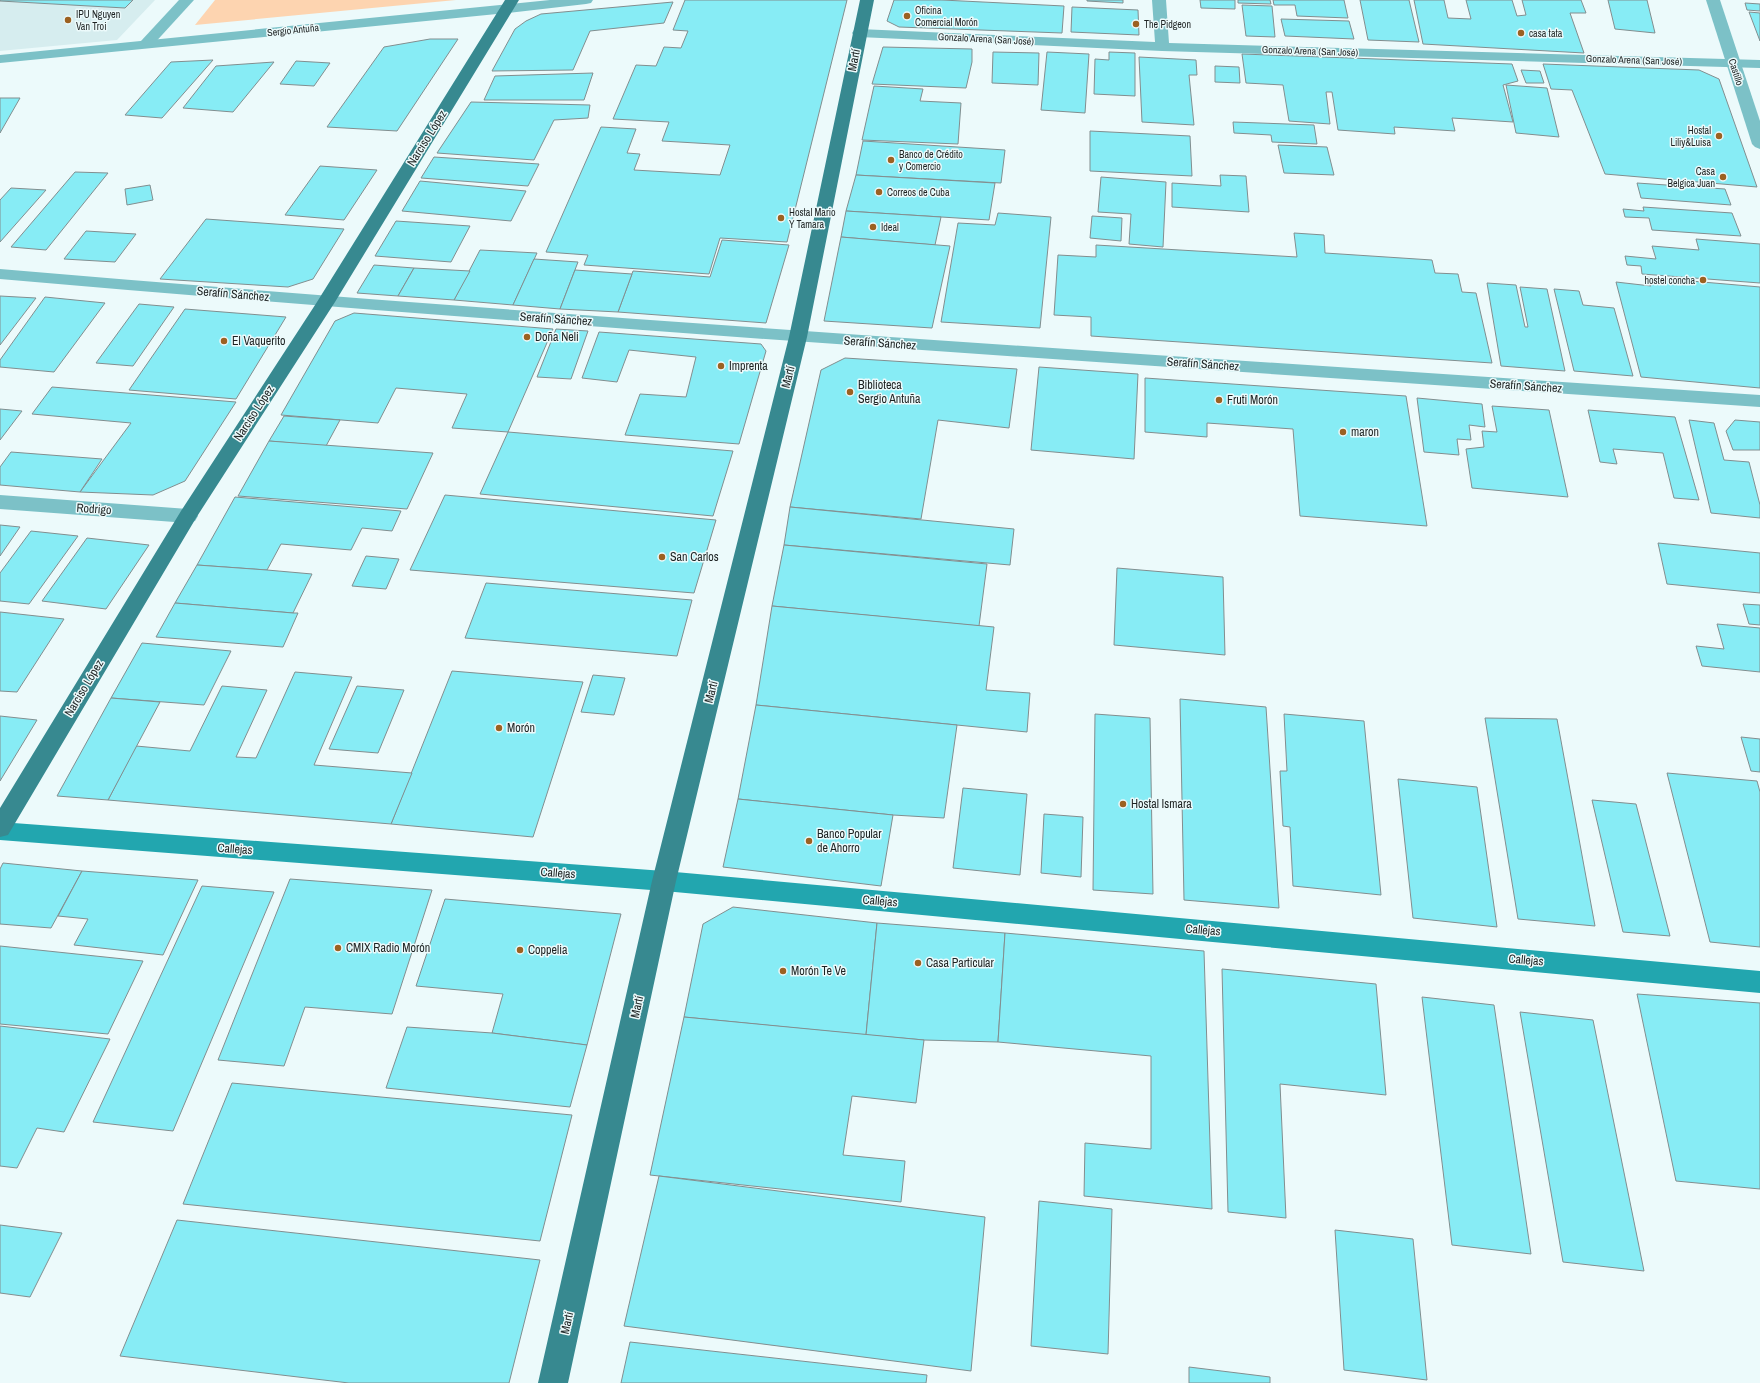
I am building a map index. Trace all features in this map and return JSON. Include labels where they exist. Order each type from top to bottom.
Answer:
[{"type":"main road","name":"Martí","points":[[553,1383],[664,881],[798,337],[867,0]]},
{"type":"main road","name":"Narciso López","points":[[0,828],[188,516],[326,302],[510,5]]},
{"type":"main road","name":"Callejas","points":[[0,831],[664,881],[1760,982]]},
{"type":"street","points":[[146,44],[187,0]]},
{"type":"street","name":"Sergio Antuña","points":[[0,59],[510,5],[586,0]]},
{"type":"street","points":[[1159,0],[1162,47]]},
{"type":"street","name":"Castillo","points":[[1713,0],[1760,144]]},
{"type":"street","name":"Gonzalo Arena (San José)","points":[[860,33],[1162,47],[1760,64]]},
{"type":"street","name":"Serafín Sánchez","points":[[0,274],[326,302],[798,337],[1760,401]]},
{"type":"street","name":"Rodrigo","points":[[0,502],[188,516]]},
{"type":"shaded area","name":"IPU Nguyen Van Troi","points":[[0,0],[155,0],[117,40],[0,51]]},
{"type":"shaded area","points":[[215,0],[456,0],[195,25]]},
{"type":"building","points":[[0,0],[133,0],[125,8]]},
{"type":"building","points":[[685,0],[847,0],[787,242],[720,238],[709,274],[584,265],[588,255],[546,252],[601,127],[636,129],[627,153],[640,154],[634,170],[720,175],[730,145],[662,141],[669,122],[613,119],[636,65],[656,66],[664,47],[681,48],[688,31],[673,30]]},
{"type":"building","points":[[894,0],[942,0],[1064,6],[1062,33],[899,27],[887,21]]},
{"type":"building","points":[[1123,0],[1123,3],[1087,1]]},
{"type":"building","points":[[1200,0],[1235,0],[1235,9],[1201,8]]},
{"type":"building","points":[[1238,0],[1270,0],[1271,4],[1238,3]]},
{"type":"building","points":[[1273,0],[1344,0],[1348,18],[1297,16],[1295,5],[1274,5]]},
{"type":"building","points":[[1360,0],[1409,0],[1419,42],[1368,40]]},
{"type":"building","points":[[1414,0],[1444,0],[1448,18],[1471,19],[1466,0],[1512,0],[1517,16],[1526,15],[1522,0],[1581,0],[1586,13],[1570,13],[1584,53],[1423,44]]},
{"type":"building","points":[[1608,0],[1647,0],[1655,33],[1615,29]]},
{"type":"building","points":[[673,2],[664,23],[590,31],[573,70],[492,71],[515,29],[526,21],[541,14]]},
{"type":"building","points":[[1745,3],[1760,4],[1760,11],[1747,10]]},
{"type":"building","points":[[1242,5],[1272,6],[1275,37],[1246,36]]},
{"type":"building","points":[[1072,7],[1138,10],[1139,35],[1071,32]]},
{"type":"building","points":[[1749,12],[1760,13],[1760,41]]},
{"type":"building","points":[[1281,19],[1349,21],[1354,39],[1285,36]]},
{"type":"building","points":[[430,39],[458,39],[397,131],[327,127],[384,47]]},
{"type":"building","points":[[883,47],[972,49],[972,62],[966,88],[872,84]]},
{"type":"building","points":[[993,52],[1039,53],[1038,85],[992,83]]},
{"type":"building","points":[[1047,52],[1089,54],[1085,113],[1041,110]]},
{"type":"building","points":[[1109,52],[1135,53],[1135,96],[1094,94],[1095,59],[1109,60]]},
{"type":"building","points":[[1242,54],[1512,64],[1518,81],[1503,85],[1513,122],[1452,118],[1455,131],[1394,127],[1395,134],[1338,130],[1332,92],[1326,92],[1330,124],[1289,121],[1283,85],[1246,83]]},
{"type":"building","points":[[1139,57],[1196,60],[1197,75],[1189,75],[1194,125],[1142,122]]},
{"type":"building","points":[[213,60],[162,118],[125,115],[171,62]]},
{"type":"building","points":[[296,61],[330,63],[314,86],[280,84]]},
{"type":"building","points":[[274,62],[233,112],[183,108],[216,66]]},
{"type":"building","points":[[1543,64],[1699,70],[1719,79],[1757,187],[1605,174],[1572,90],[1551,89]]},
{"type":"building","points":[[1215,66],[1239,67],[1240,83],[1215,82]]},
{"type":"building","points":[[1521,70],[1540,71],[1544,83],[1526,83]]},
{"type":"building","points":[[593,73],[584,100],[484,100],[495,76]]},
{"type":"building","points":[[1506,85],[1547,88],[1559,137],[1516,133]]},
{"type":"building","points":[[874,86],[923,89],[920,101],[961,103],[958,144],[862,140]]},
{"type":"building","points":[[0,98],[20,98],[0,133]]},
{"type":"building","points":[[471,102],[590,105],[588,118],[554,120],[534,160],[437,153]]},
{"type":"building","points":[[1233,122],[1314,125],[1317,144],[1272,142],[1271,135],[1234,133]]},
{"type":"building","points":[[1090,131],[1190,136],[1192,176],[1090,171]]},
{"type":"building","points":[[863,141],[1005,150],[1001,183],[856,175]]},
{"type":"building","points":[[1278,145],[1327,147],[1334,175],[1284,173]]},
{"type":"building","points":[[434,157],[539,164],[528,186],[421,178]]},
{"type":"building","points":[[320,166],[377,170],[344,220],[285,215]]},
{"type":"building","points":[[75,172],[108,173],[46,250],[11,247]]},
{"type":"building","points":[[856,175],[995,183],[989,220],[846,211]]},
{"type":"building","points":[[1220,175],[1246,176],[1249,212],[1172,207],[1172,183],[1221,186]]},
{"type":"building","points":[[1101,177],[1166,182],[1163,247],[1129,244],[1131,214],[1098,212]]},
{"type":"building","points":[[420,181],[526,191],[511,221],[402,211]]},
{"type":"building","points":[[1637,183],[1725,189],[1731,205],[1641,198]]},
{"type":"building","points":[[150,185],[153,200],[127,205],[125,189]]},
{"type":"building","points":[[11,188],[46,190],[0,242],[0,200]]},
{"type":"building","points":[[1643,207],[1732,213],[1741,236],[1652,230],[1649,218],[1625,217],[1623,209],[1644,211]]},
{"type":"building","points":[[846,211],[941,217],[935,245],[841,237]]},
{"type":"building","points":[[998,213],[1051,217],[1040,328],[941,322],[958,223],[995,225]]},
{"type":"building","points":[[1092,216],[1122,218],[1121,241],[1090,238]]},
{"type":"building","points":[[206,219],[344,229],[313,279],[288,287],[160,279]]},
{"type":"building","points":[[396,221],[470,226],[451,262],[375,256]]},
{"type":"building","points":[[86,231],[136,234],[115,262],[64,259]]},
{"type":"building","points":[[1294,233],[1324,235],[1325,253],[1432,260],[1435,273],[1458,274],[1462,292],[1476,293],[1492,363],[1091,336],[1091,317],[1054,315],[1058,255],[1096,257],[1096,245],[1297,257]]},
{"type":"building","points":[[841,237],[950,246],[932,328],[824,321]]},
{"type":"building","points":[[1696,239],[1760,244],[1760,283],[1642,274],[1641,266],[1627,265],[1625,256],[1656,259],[1652,246],[1699,250]]},
{"type":"building","points":[[722,240],[789,245],[766,323],[618,312],[633,271],[710,277]]},
{"type":"building","points":[[480,250],[537,253],[513,305],[454,300]]},
{"type":"building","points":[[534,259],[578,262],[560,309],[513,305]]},
{"type":"building","points":[[374,265],[414,268],[398,296],[357,293]]},
{"type":"building","points":[[414,268],[470,271],[454,300],[398,296]]},
{"type":"building","points":[[575,270],[632,274],[618,312],[560,309]]},
{"type":"building","points":[[1645,277],[1760,287],[1760,388],[1641,377],[1616,282],[1651,286]]},
{"type":"building","points":[[1487,283],[1516,285],[1525,327],[1528,327],[1520,287],[1547,289],[1565,371],[1501,366]]},
{"type":"building","points":[[1554,289],[1579,291],[1583,305],[1614,308],[1633,376],[1574,371]]},
{"type":"building","points":[[0,296],[36,298],[0,345]]},
{"type":"building","points":[[45,297],[105,303],[54,372],[0,367],[0,360]]},
{"type":"building","points":[[139,304],[174,307],[133,366],[96,363]]},
{"type":"building","points":[[185,309],[286,317],[236,399],[129,390]]},
{"type":"building","points":[[354,313],[553,329],[508,432],[452,428],[467,394],[396,388],[378,423],[281,415],[335,321]]},
{"type":"building","points":[[556,329],[588,331],[571,379],[537,377]]},
{"type":"building","points":[[599,332],[761,344],[766,351],[739,444],[625,435],[640,394],[686,397],[696,357],[629,350],[617,382],[582,378]]},
{"type":"building","points":[[845,358],[1017,369],[1009,428],[938,420],[921,519],[790,507],[821,370]]},
{"type":"building","points":[[1039,367],[1138,374],[1134,459],[1031,450]]},
{"type":"building","points":[[1145,378],[1406,396],[1427,526],[1300,516],[1293,429],[1207,423],[1207,437],[1145,432]]},
{"type":"building","points":[[52,387],[236,402],[185,481],[153,495],[80,492],[131,423],[32,414]]},
{"type":"building","points":[[1417,398],[1482,404],[1485,427],[1469,425],[1471,440],[1457,439],[1459,455],[1424,452]]},
{"type":"building","points":[[1492,406],[1549,410],[1568,497],[1472,488],[1466,449],[1484,447],[1482,431],[1497,432]]},
{"type":"building","points":[[0,409],[22,411],[0,440]]},
{"type":"building","points":[[1588,410],[1675,417],[1699,500],[1674,498],[1663,453],[1613,449],[1617,464],[1600,462]]},
{"type":"building","points":[[284,416],[340,420],[326,446],[269,441]]},
{"type":"building","points":[[1689,420],[1714,423],[1724,460],[1749,462],[1760,505],[1760,518],[1711,513]]},
{"type":"building","points":[[1735,420],[1760,422],[1760,450],[1733,450],[1726,431]]},
{"type":"building","points":[[508,432],[733,451],[713,516],[480,494]]},
{"type":"building","points":[[269,441],[433,453],[407,509],[238,496]]},
{"type":"building","points":[[11,452],[102,459],[80,492],[0,485],[0,467]]},
{"type":"building","points":[[445,495],[716,520],[694,593],[410,570]]},
{"type":"building","points":[[235,497],[401,511],[392,531],[362,528],[351,550],[281,544],[267,570],[197,565]]},
{"type":"building","points":[[790,507],[1014,529],[1010,565],[784,545]]},
{"type":"building","points":[[0,525],[20,527],[0,556]]},
{"type":"building","points":[[31,531],[78,536],[29,604],[0,601],[0,573]]},
{"type":"building","points":[[87,538],[149,545],[106,609],[42,601]]},
{"type":"building","points":[[1658,543],[1760,553],[1760,593],[1667,584]]},
{"type":"building","points":[[784,545],[987,564],[979,626],[772,606]]},
{"type":"building","points":[[366,556],[399,559],[386,589],[352,586]]},
{"type":"building","points":[[197,565],[312,574],[293,613],[175,603]]},
{"type":"building","points":[[1117,568],[1223,577],[1225,655],[1114,645]]},
{"type":"building","points":[[486,583],[692,600],[677,656],[465,638]]},
{"type":"building","points":[[175,603],[298,613],[283,647],[156,637]]},
{"type":"building","points":[[1743,604],[1760,605],[1760,625],[1749,624]]},
{"type":"building","points":[[772,606],[994,627],[986,690],[1030,693],[1027,732],[756,705]]},
{"type":"building","points":[[0,612],[64,619],[17,692],[0,691]]},
{"type":"building","points":[[1717,624],[1760,628],[1760,672],[1702,666],[1696,646],[1724,649]]},
{"type":"building","points":[[142,643],[231,651],[204,705],[111,698]]},
{"type":"building","name":"Morón","points":[[452,671],[583,682],[533,837],[391,824]]},
{"type":"building","points":[[295,672],[352,677],[314,765],[412,773],[391,824],[108,800],[136,746],[190,751],[222,686],[267,690],[236,757],[256,758]]},
{"type":"building","points":[[593,675],[625,678],[614,715],[581,712]]},
{"type":"building","points":[[357,686],[404,690],[378,753],[329,749]]},
{"type":"building","points":[[111,698],[160,702],[108,800],[57,796]]},
{"type":"building","points":[[1180,699],[1266,707],[1279,908],[1184,900]]},
{"type":"building","points":[[756,705],[957,725],[944,818],[893,815],[738,799]]},
{"type":"building","name":"Hostal Ismara","points":[[1095,714],[1150,718],[1153,894],[1093,890]]},
{"type":"building","points":[[1284,714],[1364,721],[1381,895],[1293,886],[1290,827],[1283,826],[1280,771],[1287,771]]},
{"type":"building","points":[[0,716],[37,720],[0,781]]},
{"type":"building","points":[[1485,718],[1557,719],[1595,926],[1518,919]]},
{"type":"building","points":[[1741,737],[1760,739],[1760,772],[1751,771]]},
{"type":"building","points":[[1667,773],[1757,781],[1760,792],[1760,947],[1710,942]]},
{"type":"building","points":[[1398,779],[1477,787],[1497,927],[1413,918]]},
{"type":"building","points":[[963,788],[1027,794],[1020,875],[953,868]]},
{"type":"building","name":"Banco Popular de Ahorro","points":[[738,799],[893,815],[881,886],[723,867]]},
{"type":"building","points":[[1592,800],[1636,804],[1670,936],[1623,932]]},
{"type":"building","points":[[1044,814],[1083,817],[1081,877],[1041,873]]},
{"type":"building","points":[[3,863],[82,871],[51,928],[0,924],[0,869]]},
{"type":"building","points":[[82,871],[198,880],[163,955],[74,945],[88,919],[58,916]]},
{"type":"building","name":"CMIX Radio Morón","points":[[290,879],[432,890],[392,1014],[305,1007],[284,1066],[218,1060]]},
{"type":"building","points":[[202,886],[274,892],[173,1131],[93,1122]]},
{"type":"building","name":"Coppelia","points":[[445,899],[621,914],[587,1045],[492,1033],[503,994],[416,986]]},
{"type":"building","name":"Morón Te Ve","points":[[733,907],[877,923],[866,1035],[684,1017],[703,924]]},
{"type":"building","points":[[877,923],[1005,933],[998,1042],[924,1040],[866,1035]]},
{"type":"building","points":[[1005,933],[1204,951],[1212,1209],[1084,1196],[1085,1143],[1151,1149],[1151,1056],[998,1042]]},
{"type":"building","points":[[0,946],[143,961],[108,1034],[0,1024]]},
{"type":"building","points":[[1222,969],[1376,984],[1386,1095],[1280,1084],[1286,1218],[1228,1212]]},
{"type":"building","points":[[1637,994],[1760,1003],[1760,1189],[1676,1181]]},
{"type":"building","points":[[1422,997],[1494,1005],[1531,1254],[1452,1245]]},
{"type":"building","points":[[1520,1012],[1593,1020],[1644,1271],[1563,1262]]},
{"type":"building","points":[[684,1017],[924,1040],[916,1103],[852,1096],[843,1155],[905,1161],[901,1202],[650,1175]]},
{"type":"building","points":[[0,1026],[110,1039],[64,1132],[37,1128],[17,1168],[0,1166]]},
{"type":"building","points":[[407,1027],[492,1033],[587,1045],[570,1107],[386,1088]]},
{"type":"building","points":[[232,1083],[572,1115],[540,1241],[183,1204]]},
{"type":"building","points":[[659,1176],[985,1217],[971,1371],[624,1326]]},
{"type":"building","points":[[1039,1201],[1112,1209],[1108,1354],[1031,1346]]},
{"type":"building","points":[[177,1220],[540,1260],[509,1383],[349,1383],[120,1356]]},
{"type":"building","points":[[0,1225],[62,1233],[30,1297],[0,1293]]},
{"type":"building","points":[[1335,1230],[1413,1239],[1427,1380],[1344,1370]]},
{"type":"building","points":[[630,1342],[927,1375],[926,1383],[621,1383]]},
{"type":"building","points":[[1189,1367],[1270,1377],[1270,1383],[1189,1383]]},
{"type":"place","name":"Oficina Comercial Morón","points":[[907,16]]},
{"type":"place","name":"IPU Nguyen Van Troi","points":[[68,20]]},
{"type":"place","name":"The Pidgeon","points":[[1136,24]]},
{"type":"place","name":"casa tata","points":[[1521,33]]},
{"type":"place","name":"Hostal Liliy&Luisa","points":[[1719,136]]},
{"type":"place","name":"Banco de Crédito y Comercio","points":[[891,160]]},
{"type":"place","name":"Casa Belgica Juan","points":[[1723,177]]},
{"type":"place","name":"Correos de Cuba","points":[[879,192]]},
{"type":"place","name":"Hostal Mario Y Tamara","points":[[781,218]]},
{"type":"place","name":"Ideal","points":[[873,227]]},
{"type":"place","name":"hostel concha","points":[[1703,280]]},
{"type":"place","name":"Doña Neli","points":[[527,337]]},
{"type":"place","name":"El Vaquerito","points":[[224,341]]},
{"type":"place","name":"Imprenta","points":[[721,366]]},
{"type":"place","name":"Biblioteca Sergio Antuña","points":[[850,392]]},
{"type":"place","name":"Fruti Morón","points":[[1219,400]]},
{"type":"place","name":"maron","points":[[1343,432]]},
{"type":"place","name":"San Carlos","points":[[662,557]]},
{"type":"place","name":"Morón","points":[[499,728]]},
{"type":"place","name":"Hostal Ismara","points":[[1123,804]]},
{"type":"place","name":"Banco Popular de Ahorro","points":[[809,841]]},
{"type":"place","name":"CMIX Radio Morón","points":[[338,948]]},
{"type":"place","name":"Coppelia","points":[[520,950]]},
{"type":"place","name":"Casa Particular","points":[[918,963]]},
{"type":"place","name":"Morón Te Ve","points":[[783,971]]}]
